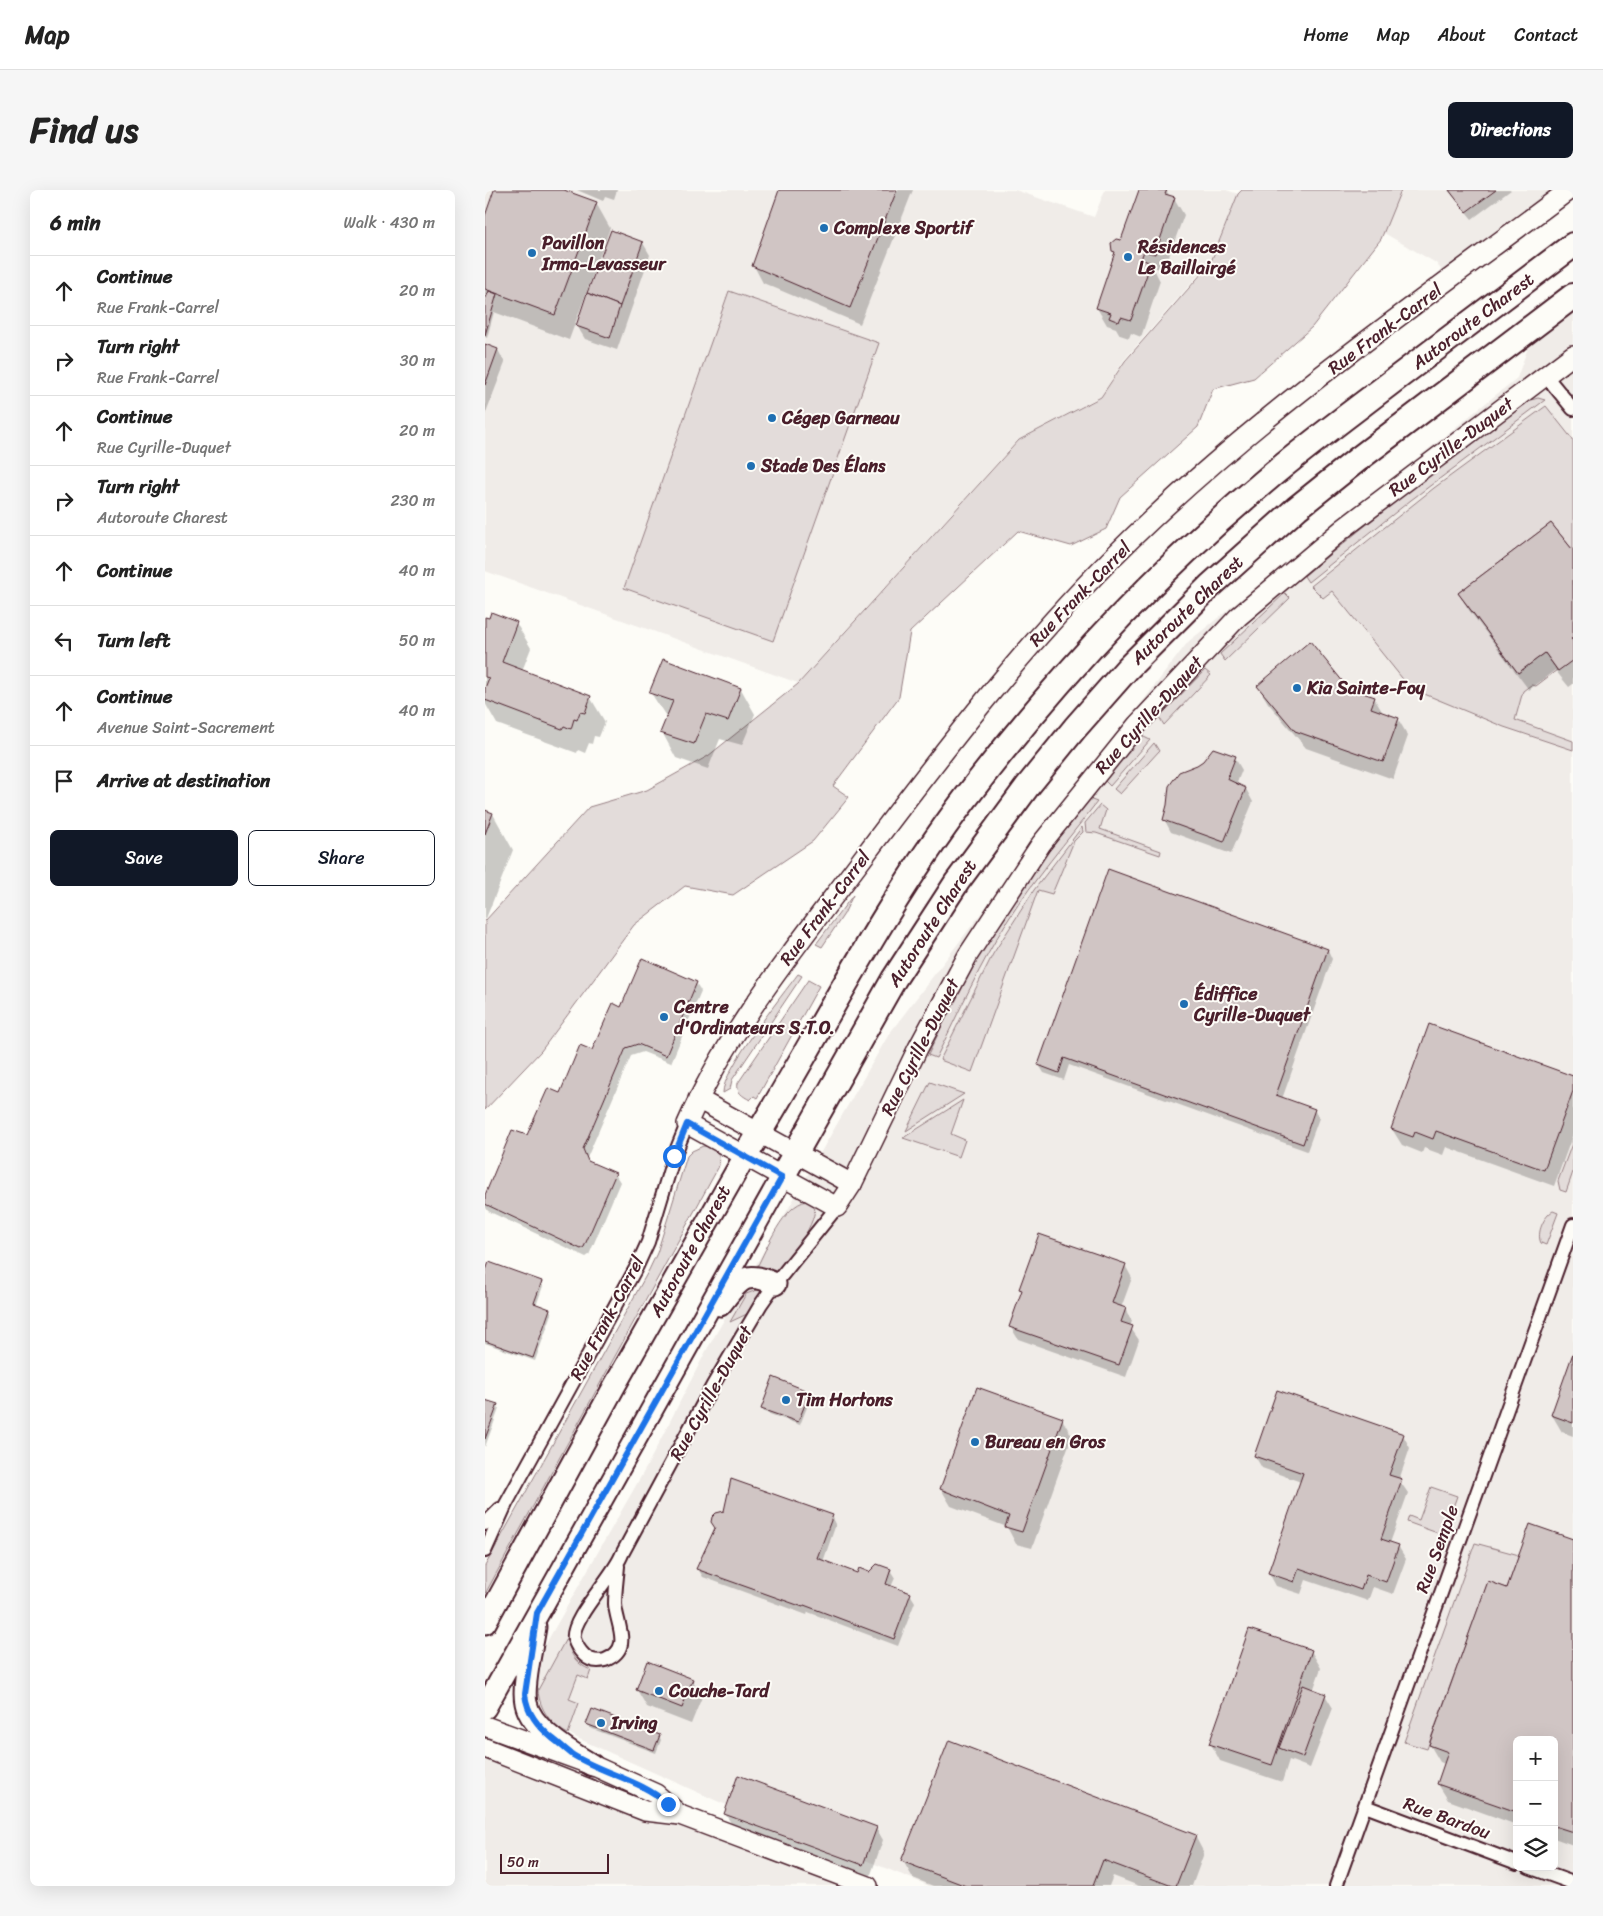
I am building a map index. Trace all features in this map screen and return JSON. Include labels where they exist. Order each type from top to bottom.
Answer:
[{"type":"highway","name":"Autoroute Charest","points":[[745,1156],[854,967],[939,835],[1010,741],[1081,659],[1169,568],[1265,481],[1573,245]]},
{"type":"highway","name":"Autoroute Charest","points":[[782,1177],[889,987],[957,882],[1027,787],[1075,728],[1127,669],[1189,606],[1297,508],[1357,460],[1573,296]]},
{"type":"main road","name":"Autoroute Charest","points":[[485,1623],[615,1385],[745,1156]]},
{"type":"main road","name":"Autoroute Charest","points":[[485,1708],[782,1177]]},
{"type":"main road","points":[[694,1335],[744,1279],[753,1276],[775,1284]]},
{"type":"main road","points":[[537,1613],[525,1682],[526,1705],[529,1713],[545,1732],[572,1754],[592,1764]]},
{"type":"street","name":"Rue Frank-Carrel","points":[[485,1552],[506,1504],[637,1266],[648,1242],[667,1175],[687,1124],[698,1099],[732,1037],[768,985],[947,746],[1029,646],[1087,584],[1199,475],[1342,361],[1569,190]]},
{"type":"street","name":"Rue Cyrille-Duquet","points":[[618,1566],[578,1620],[575,1629],[574,1638],[579,1649],[587,1658],[597,1662],[617,1653],[622,1643],[615,1605],[618,1566],[622,1554],[713,1385],[775,1284],[837,1207],[852,1184],[918,1048],[968,955],[1041,844],[1137,725],[1238,617],[1344,528],[1573,356]]},
{"type":"street","points":[[1546,376],[1573,409]]},
{"type":"street","points":[[698,1099],[852,1184]]},
{"type":"street","points":[[687,1124],[837,1207]]},
{"type":"street","name":"Rue Semple","points":[[1336,1886],[1573,1225]]},
{"type":"street","name":"Rue Frank-Carrel","points":[[485,1524],[506,1504]]},
{"type":"street","points":[[485,1726],[592,1764],[656,1794],[680,1815]]},
{"type":"street","points":[[485,1748],[645,1811],[680,1815],[868,1886]]},
{"type":"street","name":"Rue Bardou","points":[[1365,1806],[1513,1861]]},
{"type":"street","points":[[1540,1871],[1573,1883]]},
{"type":"shaded area","name":"Cégep Garneau","points":[[485,190],[1015,190],[1094,217],[1105,190],[1226,190],[1238,194],[1209,263],[1124,360],[1101,396],[1018,440],[798,683],[485,571]]},
{"type":"shaded area","points":[[1242,190],[1401,190],[1381,239],[1312,327],[1254,378],[1213,389],[1198,427],[1120,497],[1106,529],[1071,546],[1018,531],[910,632],[899,697],[833,786],[849,797],[813,841],[733,895],[685,886],[634,925],[541,1051],[485,1110],[485,921],[589,807],[647,790],[708,756],[798,684],[1019,440],[1101,397],[1125,361],[1210,264],[1238,194]]},
{"type":"shaded area","points":[[1340,190],[1568,190],[1451,283],[1436,263],[1384,233],[1335,196]]},
{"type":"shaded area","name":"Stade Des Élans","points":[[729,291],[879,343],[773,641],[624,588]]},
{"type":"shaded area","points":[[1544,303],[1573,314],[1573,1886],[930,1886],[717,1801],[575,1737],[556,1725],[541,1704],[535,1673],[544,1647],[647,1466],[706,1351],[889,1034],[1188,642],[1517,378]]},
{"type":"shaded area","points":[[1538,398],[1545,400],[1411,500],[1308,582],[1304,576],[1359,531],[1528,401]]},
{"type":"shaded area","points":[[1546,406],[1573,440],[1573,548],[1551,523],[1458,593],[1518,673],[1545,653],[1557,670],[1536,686],[1531,685],[1523,691],[1515,720],[1573,741],[1573,750],[1504,727],[1410,688],[1332,591],[1323,598],[1311,586],[1434,488]]},
{"type":"shaded area","points":[[1285,593],[1290,598],[1225,661],[1220,654]]},
{"type":"shaded area","points":[[1205,670],[1211,675],[1164,725],[1159,717]]},
{"type":"shaded area","points":[[1142,736],[1150,740],[1110,786],[1104,780]]},
{"type":"shaded area","points":[[1154,743],[1159,751],[1120,794],[1114,789]]},
{"type":"shaded area","points":[[1089,799],[1097,802],[1018,905],[988,954],[936,1058],[928,1055],[964,982],[993,930],[1035,869]]},
{"type":"shaded area","points":[[1100,805],[1106,810],[1100,829],[1161,851],[1160,855],[1096,833],[1086,832],[1085,823]]},
{"type":"shaded area","points":[[1082,827],[1083,832],[1074,841],[1052,894],[1038,890],[972,1072],[940,1060],[993,954],[1034,890]]},
{"type":"shaded area","points":[[853,895],[844,914],[822,947],[816,944]]},
{"type":"shaded area","points":[[798,974],[802,976],[732,1080],[730,1089],[723,1093],[725,1082],[742,1051]]},
{"type":"shaded area","points":[[808,980],[819,986],[757,1098],[754,1096],[750,1100],[739,1092],[738,1083]]},
{"type":"shaded area","points":[[930,1082],[964,1094],[906,1131]]},
{"type":"shaded area","points":[[963,1100],[951,1134],[965,1140],[959,1157],[903,1138]]},
{"type":"shaded area","points":[[1573,1141],[1573,1172],[1566,1192],[1560,1190],[1558,1181]]},
{"type":"shaded area","points":[[703,1146],[715,1150],[720,1160],[718,1168],[485,1594],[485,1566],[649,1270],[657,1253],[687,1156],[692,1151]]},
{"type":"shaded area","points":[[807,1201],[814,1204],[815,1211],[808,1229],[789,1259],[778,1272],[757,1267],[783,1219],[798,1204]]},
{"type":"shaded area","points":[[1553,1211],[1558,1213],[1546,1245],[1541,1243],[1539,1234],[1542,1225]]},
{"type":"shaded area","points":[[760,1289],[763,1292],[747,1314],[730,1322],[746,1294]]},
{"type":"shaded area","points":[[1431,1487],[1457,1496],[1443,1535],[1407,1522],[1409,1516],[1419,1520]]},
{"type":"shaded area","points":[[1475,1543],[1519,1555],[1507,1588],[1488,1582],[1427,1749],[1404,1742]]},
{"type":"shaded area","points":[[568,1635],[569,1647],[573,1657],[591,1670],[588,1679],[578,1675],[569,1699],[579,1703],[568,1734],[562,1731],[547,1716],[541,1704],[538,1690]]},
{"type":"shaded area","points":[[485,1748],[868,1886],[485,1886]]},
{"type":"building","name":"Pavillon Irma-Levasseur","points":[[494,190],[564,190],[597,202],[555,315],[485,289],[485,216]]},
{"type":"building","name":"Complexe Sportif","points":[[779,190],[897,190],[850,308],[752,266]]},
{"type":"building","name":"Résidences Le Baillairgé","points":[[1139,190],[1167,190],[1165,194],[1175,197],[1155,254],[1144,251],[1141,259],[1151,263],[1131,320],[1121,317],[1119,322],[1109,318],[1111,313],[1096,308],[1115,252],[1112,251],[1111,243],[1116,239],[1121,240]]},
{"type":"building","points":[[1449,190],[1496,190],[1466,212]]},
{"type":"building","points":[[611,230],[643,242],[620,306],[587,293]]},
{"type":"building","points":[[489,291],[497,294],[485,335],[485,300]]},
{"type":"building","points":[[587,293],[620,306],[610,338],[576,326]]},
{"type":"building","points":[[485,344],[498,349],[485,385]]},
{"type":"building","points":[[1551,523],[1573,548],[1573,637],[1571,639],[1573,641],[1573,660],[1558,671],[1545,653],[1518,673],[1458,593]]},
{"type":"building","points":[[491,612],[517,622],[502,662],[591,696],[585,713],[580,712],[577,720],[574,719],[571,729],[564,726],[562,729],[485,700],[485,688],[489,678],[485,677],[485,617],[489,618]]},
{"type":"building","points":[[1310,641],[1348,688],[1375,697],[1371,708],[1399,718],[1383,762],[1295,731],[1257,686]]},
{"type":"building","points":[[663,659],[741,688],[728,721],[706,714],[694,744],[660,733],[673,701],[649,693]]},
{"type":"building","points":[[1213,748],[1236,756],[1227,779],[1246,788],[1224,842],[1163,820],[1169,786],[1179,772],[1203,761]]},
{"type":"building","points":[[485,810],[493,813],[485,834]]},
{"type":"building","name":"Édiffice Cyrille-Duquet","points":[[1108,869],[1328,949],[1276,1095],[1315,1109],[1303,1144],[1064,1058],[1059,1073],[1038,1065]]},
{"type":"building","points":[[642,958],[697,982],[666,1056],[638,1044],[626,1048],[583,1149],[588,1161],[616,1173],[584,1247],[581,1249],[485,1204],[485,1195],[512,1130],[527,1135],[548,1088],[560,1093],[580,1045],[592,1050],[613,1003],[621,1007]]},
{"type":"building","points":[[1429,1024],[1573,1076],[1573,1091],[1544,1170],[1436,1131],[1433,1139],[1415,1132],[1413,1137],[1391,1129]]},
{"type":"building","points":[[1039,1234],[1126,1264],[1112,1303],[1126,1308],[1121,1322],[1133,1326],[1119,1365],[1009,1327],[1022,1290],[1019,1289]]},
{"type":"building","points":[[489,1262],[542,1281],[534,1303],[550,1309],[533,1358],[485,1341],[485,1273]]},
{"type":"building","points":[[1573,1353],[1573,1423],[1551,1415]]},
{"type":"building","points":[[773,1377],[810,1392],[798,1422],[761,1409]]},
{"type":"building","points":[[977,1387],[1063,1418],[1022,1532],[1005,1527],[1009,1516],[940,1489]]},
{"type":"building","points":[[1277,1390],[1404,1434],[1389,1475],[1402,1479],[1381,1539],[1399,1545],[1386,1582],[1366,1575],[1361,1590],[1299,1568],[1294,1582],[1268,1573],[1303,1473],[1254,1456]]},
{"type":"building","points":[[485,1400],[498,1404],[485,1439]]},
{"type":"building","points":[[731,1479],[833,1515],[817,1558],[857,1573],[859,1568],[869,1572],[877,1564],[891,1569],[886,1584],[911,1593],[894,1639],[804,1605],[803,1607],[696,1569],[715,1528],[711,1522],[712,1517],[716,1513],[724,1511]]},
{"type":"building","points":[[1530,1524],[1573,1539],[1573,1832],[1558,1827],[1558,1736],[1513,1736],[1513,1811],[1437,1784],[1448,1752],[1429,1745],[1488,1581],[1507,1588]]},
{"type":"building","points":[[1249,1629],[1312,1650],[1272,1765],[1209,1744]]},
{"type":"building","points":[[647,1661],[693,1679],[682,1708],[636,1690]]},
{"type":"building","points":[[1303,1685],[1326,1694],[1303,1757],[1279,1748]]},
{"type":"building","points":[[592,1709],[660,1735],[654,1750],[586,1724]]},
{"type":"building","points":[[949,1740],[1196,1835],[1176,1886],[1103,1860],[1093,1886],[966,1886],[901,1861]]},
{"type":"building","points":[[738,1775],[877,1827],[863,1865],[724,1814]]},
{"type":"place","name":"Complexe Sportif","points":[[824,228]]},
{"type":"place","name":"Pavillon Irma-Levasseur","points":[[532,253]]},
{"type":"place","name":"Résidences Le Baillairgé","points":[[1128,257]]},
{"type":"place","name":"Cégep Garneau","points":[[772,418]]},
{"type":"place","name":"Stade Des Élans","points":[[751,466]]},
{"type":"place","name":"Kia Sainte-Foy","points":[[1297,688]]},
{"type":"place","name":"Édiffice Cyrille-Duquet","points":[[1184,1004]]},
{"type":"place","name":"Centre d'Ordinateurs S.T.O.","points":[[664,1017]]},
{"type":"place","name":"Tim Hortons","points":[[786,1400]]},
{"type":"place","name":"Bureau en Gros","points":[[975,1442]]},
{"type":"place","name":"Couche-Tard","points":[[659,1691]]},
{"type":"place","name":"Irving","points":[[601,1723]]},
{"type":"route","points":[[668,1804],[656,1794],[572,1754],[545,1732],[529,1713],[526,1705],[525,1682],[537,1613],[782,1177],[687,1124],[674,1156]]}]
